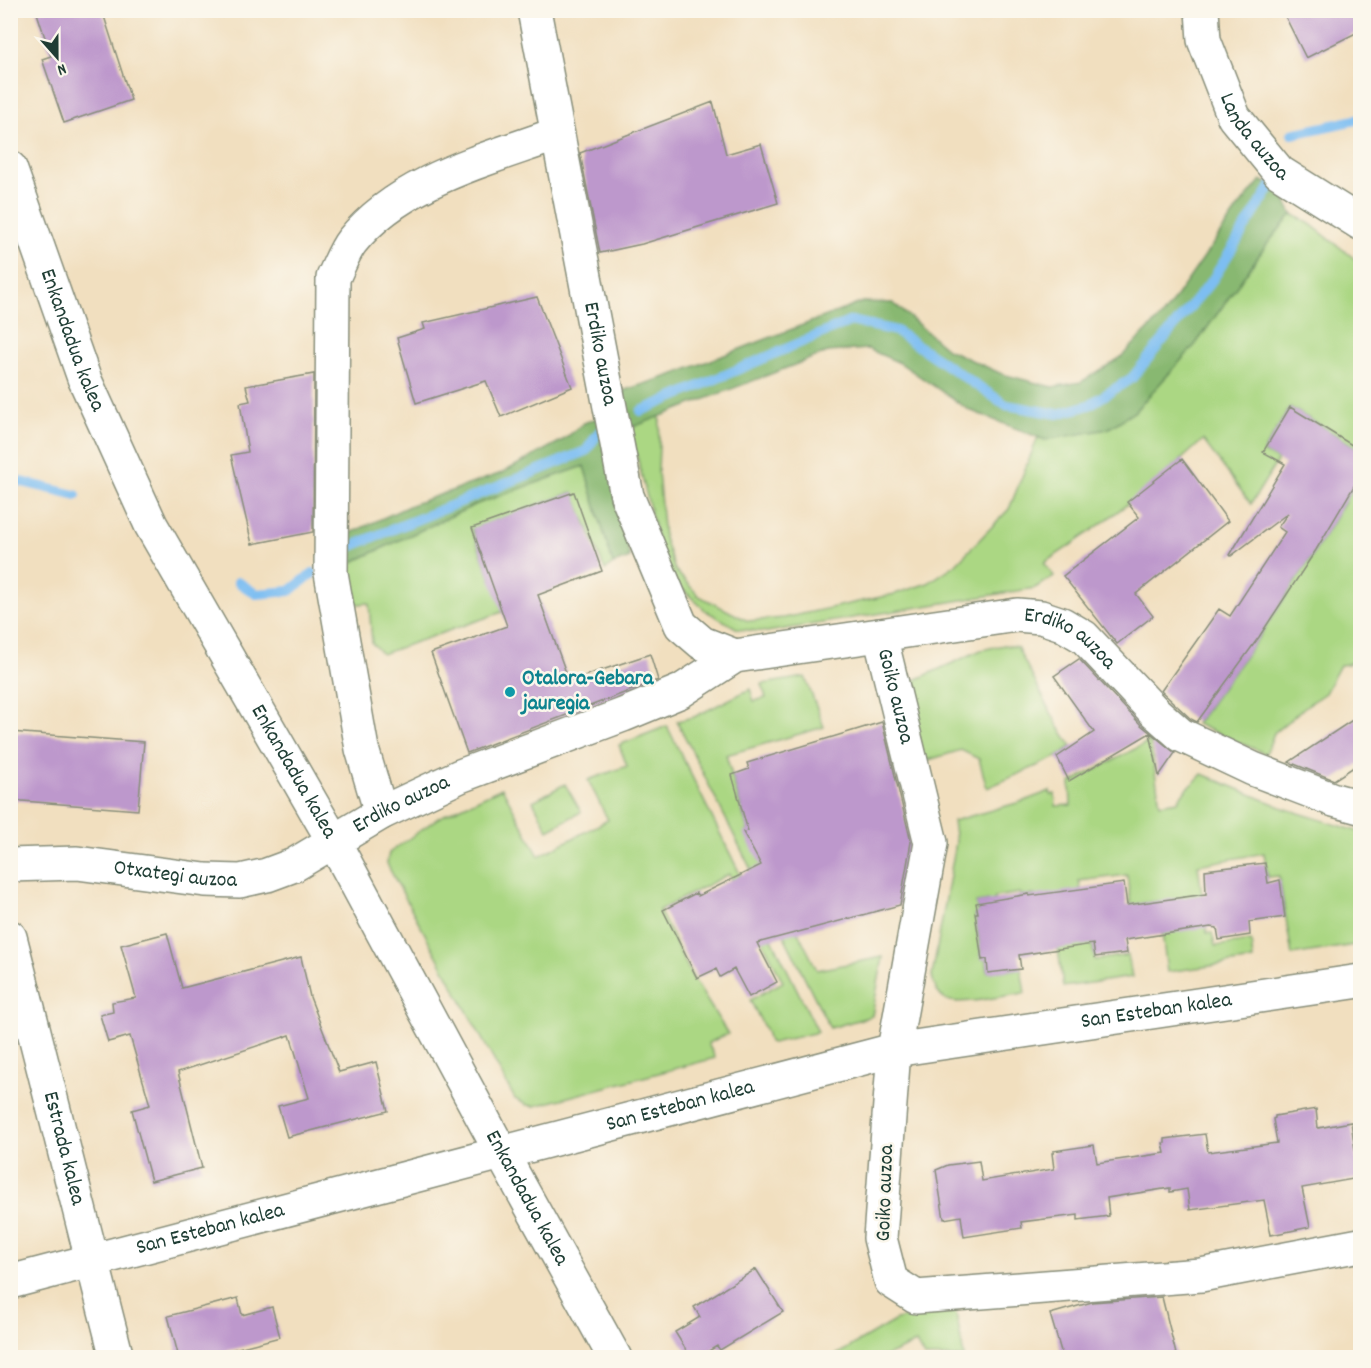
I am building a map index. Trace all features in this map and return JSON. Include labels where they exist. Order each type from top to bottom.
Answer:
[{"type":"street","name":"Erdiko auzoa","points":[[534,10],[627,496],[681,625],[702,643],[735,656]]},
{"type":"street","name":"Landa auzoa","points":[[1202,10],[1204,40],[1234,117],[1279,172],[1360,223]]},
{"type":"street","points":[[381,813],[362,749],[331,573],[333,278],[351,242],[384,208],[428,182],[557,134]]},
{"type":"street","name":"Enkandadua kalea","points":[[10,168],[84,378],[151,525],[334,842],[615,1358]]},
{"type":"street","name":"Erdiko auzoa","points":[[334,842],[381,813],[460,776],[681,691],[735,656],[1017,615],[1041,617],[1062,624],[1084,637],[1155,712],[1181,735],[1253,769],[1334,800],[1360,807]]},
{"type":"street","name":"Goiko auzoa","points":[[880,635],[931,843],[894,1050],[880,1238],[891,1281],[916,1297],[1201,1275],[1360,1245]]},
{"type":"street","name":"Otxategi auzoa","points":[[10,865],[77,862],[205,880],[240,881],[267,875],[294,865],[334,842]]},
{"type":"street","name":"Estrada kalea","points":[[10,937],[117,1358]]},
{"type":"street","name":"San Esteban kalea","points":[[10,1282],[894,1050],[1360,981]]},
{"type":"green space","points":[[1261,180],[1280,191],[1292,214],[1267,244],[1195,345],[1134,412],[1108,429],[1045,440],[969,410],[900,363],[868,349],[828,352],[630,428],[619,392],[672,375],[863,302],[893,303],[947,349],[1002,374],[1052,387],[1081,382],[1120,358],[1165,313],[1238,208]]},
{"type":"green space","points":[[1292,214],[1310,224],[1360,263],[1360,450],[1290,407],[1263,452],[1278,460],[1251,504],[1203,440],[1126,504],[1044,563],[1054,576],[1035,588],[767,632],[738,629],[706,611],[678,585],[662,558],[630,428],[660,416],[658,472],[664,538],[675,570],[699,596],[748,621],[784,618],[895,594],[928,583],[955,565],[1009,509],[1038,437],[1045,440],[1134,412],[1195,345],[1267,244]]},
{"type":"green space","points":[[597,418],[630,558],[613,564],[584,466],[477,504],[344,566],[342,537],[411,505],[502,473],[563,440],[584,423]]},
{"type":"green space","points":[[584,466],[613,564],[605,570],[573,492],[472,529],[491,580],[528,603],[382,654],[372,643],[369,603],[346,605],[344,566],[477,504]]},
{"type":"green space","points":[[1360,476],[1360,656],[1348,664],[1340,665],[1325,693],[1274,733],[1266,754],[1196,724],[1259,637],[1316,550]]},
{"type":"green space","points":[[1004,645],[1017,647],[1058,726],[1072,746],[1057,757],[987,788],[979,759],[961,750],[922,762],[908,686],[913,681],[981,650]]},
{"type":"green space","points":[[805,677],[824,727],[726,755],[748,831],[817,970],[883,957],[872,1016],[830,1028],[677,721],[694,717],[750,689],[754,701],[766,698],[762,684]]},
{"type":"green space","points":[[667,726],[818,1032],[769,1042],[766,1031],[750,1000],[783,982],[729,874],[659,910],[693,978],[728,1034],[708,1043],[715,1058],[535,1106],[527,1105],[515,1099],[389,868],[387,863],[389,853],[438,818],[502,788],[539,856],[608,820],[588,780],[627,766],[619,745]]},
{"type":"green space","points":[[1150,741],[1160,804],[1178,801],[1202,774],[1286,809],[1360,832],[1360,944],[1292,955],[1279,876],[1268,877],[1264,853],[1198,865],[1207,933],[1212,933],[1215,946],[1251,941],[1253,960],[1167,972],[1158,901],[1131,905],[1127,875],[1079,881],[1095,960],[1128,955],[1132,977],[1063,987],[1054,915],[1035,895],[1020,895],[1020,893],[976,903],[978,913],[975,914],[982,959],[986,959],[988,972],[1021,969],[1025,993],[963,1002],[954,1002],[941,996],[932,976],[956,842],[953,821],[1024,801],[1050,791],[1051,795],[1055,794],[1056,806],[1071,805],[1070,783]]},
{"type":"green space","points":[[565,784],[581,812],[548,830],[533,801]]},
{"type":"green space","points":[[955,1307],[964,1357],[924,1357],[916,1343],[884,1357],[831,1358],[896,1320]]},
{"type":"building","points":[[36,10],[102,10],[131,100],[64,123],[42,59],[51,56]]},
{"type":"building","points":[[1282,10],[1360,10],[1360,31],[1306,58]]},
{"type":"building","points":[[713,102],[726,154],[761,144],[778,203],[642,244],[600,253],[580,153]]},
{"type":"building","points":[[537,297],[572,387],[501,417],[486,381],[416,403],[397,338],[425,329],[423,323]]},
{"type":"building","points":[[314,374],[313,532],[252,544],[231,455],[248,452],[240,403],[250,401],[246,386]]},
{"type":"building","points":[[1290,407],[1360,450],[1360,476],[1316,550],[1259,637],[1197,722],[1161,691],[1219,609],[1230,616],[1285,532],[1278,527],[1288,513],[1230,555],[1285,464],[1263,452]]},
{"type":"building","points":[[1182,459],[1228,521],[1136,594],[1153,616],[1117,644],[1063,576],[1139,517],[1127,502]]},
{"type":"building","points":[[574,492],[602,571],[538,595],[569,681],[650,654],[658,680],[467,753],[431,653],[507,626],[472,528]]},
{"type":"building","points":[[1079,659],[1141,725],[1175,753],[1159,776],[1150,733],[1069,781],[1057,757],[1094,732],[1054,676]]},
{"type":"building","points":[[1360,715],[1360,763],[1334,780],[1289,762]]},
{"type":"building","points":[[882,722],[911,842],[900,905],[757,943],[777,982],[749,997],[734,969],[720,977],[716,969],[697,978],[663,910],[696,893],[698,896],[761,865],[743,832],[748,831],[732,775],[749,769],[747,763]]},
{"type":"building","points":[[10,732],[144,742],[138,810],[10,800]]},
{"type":"building","points":[[1265,863],[1268,883],[1280,880],[1285,917],[1249,922],[1250,935],[1219,940],[1217,928],[1211,927],[1125,940],[1127,953],[1095,957],[1093,944],[1019,955],[1021,969],[988,973],[987,959],[982,960],[975,913],[978,913],[976,903],[1029,894],[1029,896],[1124,883],[1127,905],[1206,894],[1205,870]]},
{"type":"building","points":[[167,933],[182,988],[301,957],[310,997],[339,1072],[376,1062],[388,1111],[287,1137],[278,1106],[309,1098],[290,1035],[178,1072],[202,1168],[151,1181],[132,1110],[150,1105],[130,1036],[108,1042],[100,1015],[113,1012],[112,1002],[136,998],[121,945]]},
{"type":"building","points":[[1316,1109],[1318,1128],[1351,1122],[1359,1178],[1302,1188],[1310,1227],[1271,1235],[1264,1200],[1190,1210],[1187,1189],[1170,1192],[1170,1188],[1107,1198],[1109,1216],[1078,1220],[1078,1215],[1021,1222],[1022,1228],[964,1237],[961,1216],[944,1219],[936,1170],[948,1165],[979,1161],[982,1181],[1054,1169],[1053,1151],[1094,1145],[1097,1163],[1165,1153],[1163,1143],[1165,1139],[1205,1134],[1208,1152],[1277,1143],[1273,1119],[1275,1116]]},
{"type":"building","points":[[756,1269],[783,1312],[720,1350],[717,1346],[697,1358],[691,1358],[675,1332],[700,1317],[694,1307]]},
{"type":"building","points":[[1162,1297],[1177,1358],[1063,1358],[1050,1314],[1092,1302]]},
{"type":"building","points":[[238,1298],[242,1315],[272,1307],[280,1337],[200,1358],[179,1358],[168,1316]]},
{"type":"waterway","points":[[1292,134],[1360,119]]},
{"type":"waterway","points":[[641,411],[851,321],[896,331],[1006,405],[1058,414],[1089,405],[1132,378],[1213,279],[1272,185]]},
{"type":"waterway","points":[[349,547],[586,451],[599,432]]},
{"type":"waterway","points":[[10,479],[76,495]]},
{"type":"waterway","points":[[238,582],[256,594],[290,591],[313,573]]},
{"type":"place","name":"Otalora-Gebara jauregia","points":[[510,692]]}]
